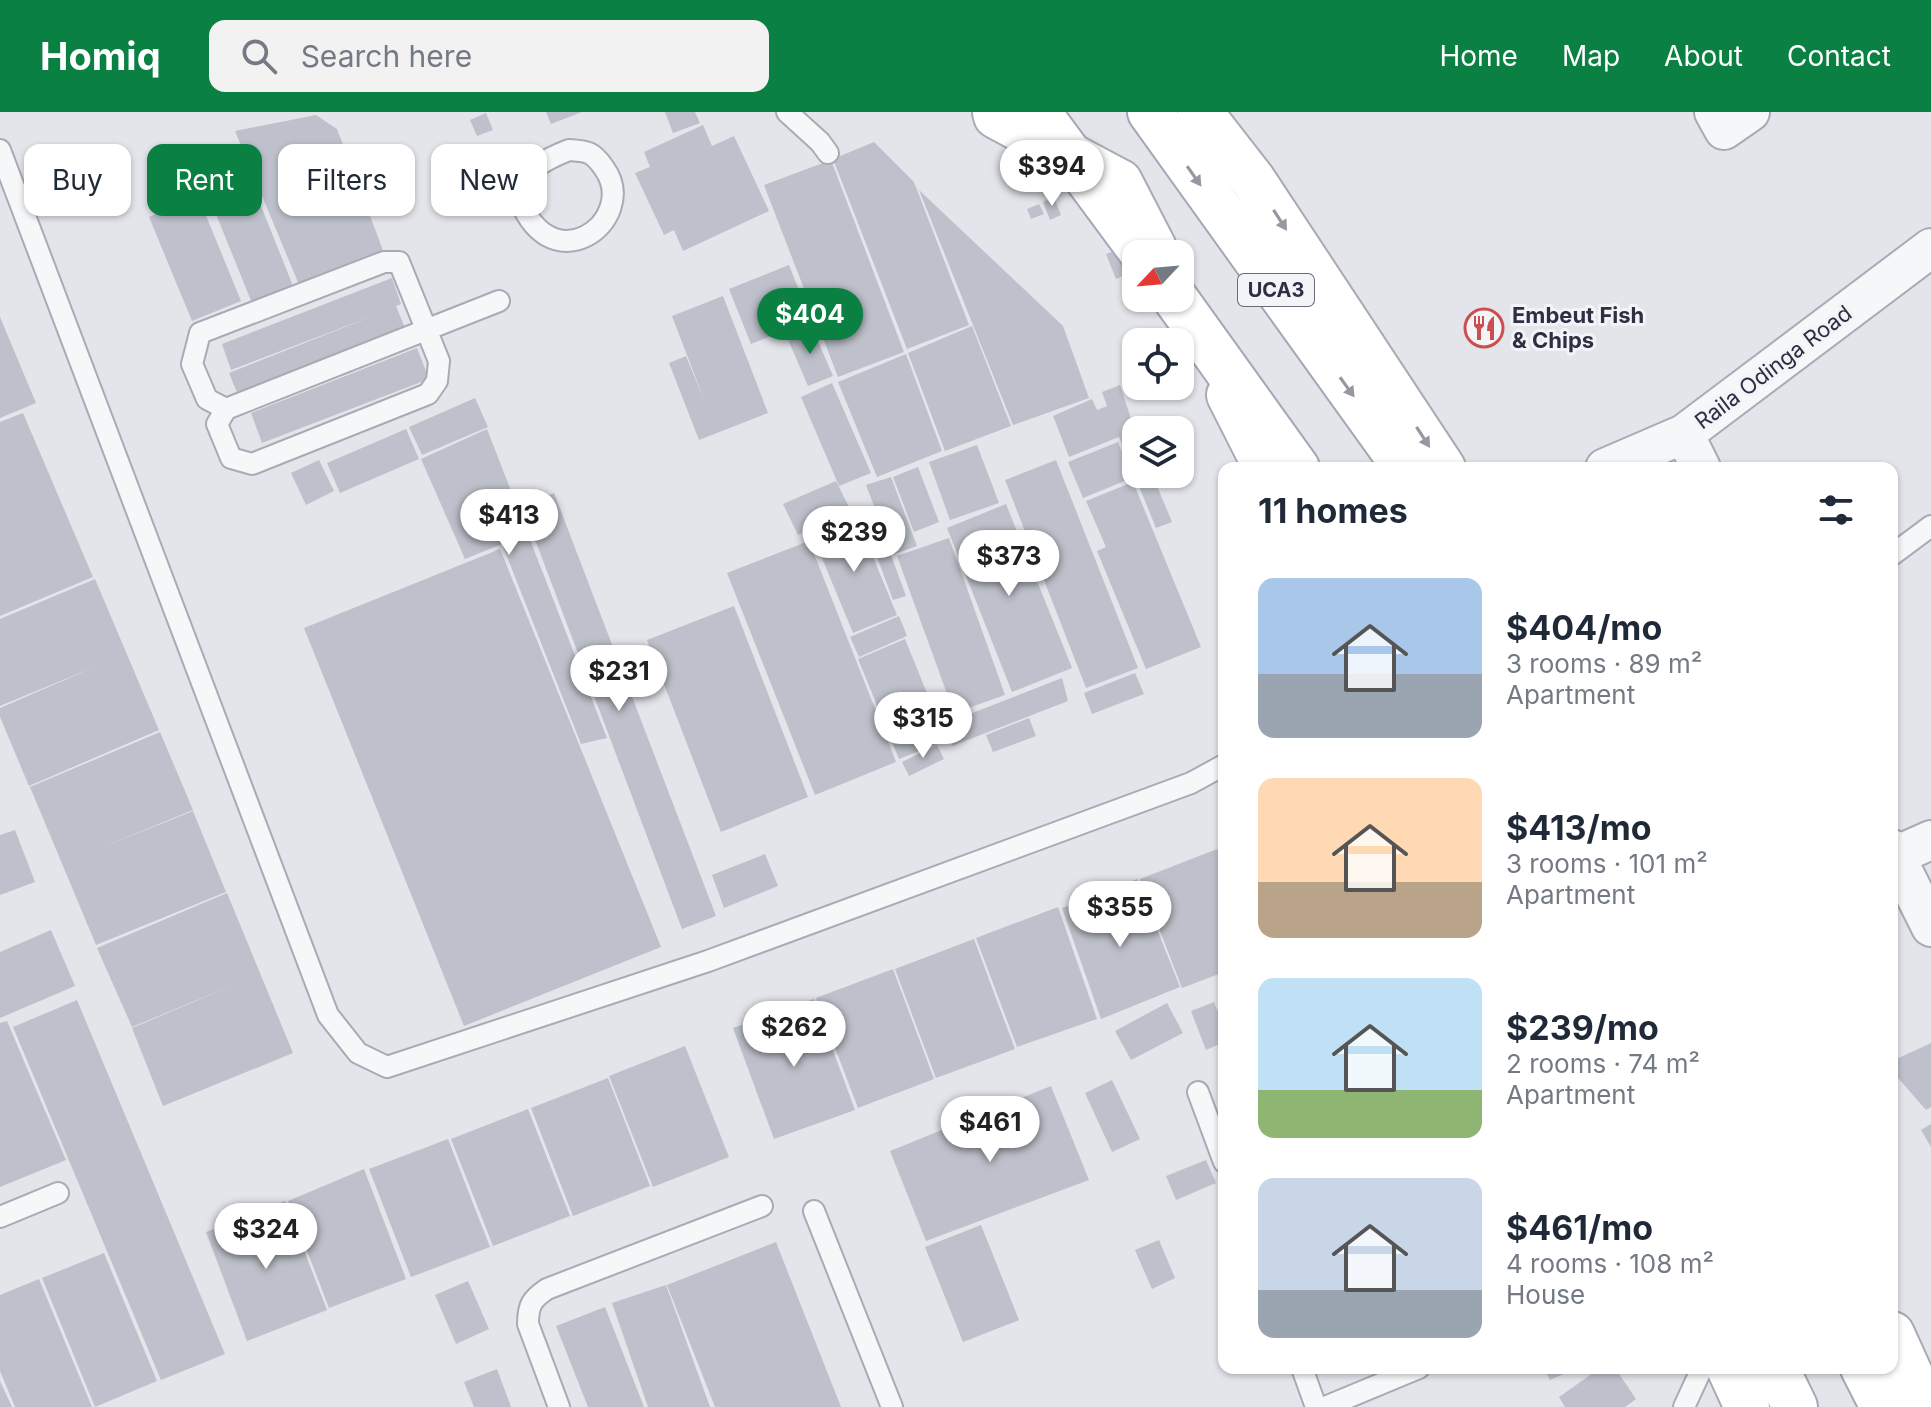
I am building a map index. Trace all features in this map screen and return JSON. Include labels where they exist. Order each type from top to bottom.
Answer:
[{"type":"main road","points":[[1038,112],[1133,240]]},
{"type":"main road","name":"UCA3","points":[[1150,112],[1399,462]]},
{"type":"main road","name":"UCA3","points":[[1200,112],[1253,180],[1439,462]]},
{"type":"main road","points":[[981,116],[996,116],[1120,182],[1150,240]]},
{"type":"main road","points":[[1184,312],[1263,462]]},
{"type":"main road","points":[[1187,312],[1293,462]]},
{"type":"main road","points":[[1898,1347],[1925,1407]]},
{"type":"main road","points":[[1732,1374],[1747,1407]]},
{"type":"main road","points":[[1779,1374],[1795,1407]]},
{"type":"main road","points":[[1866,1374],[1883,1407]]},
{"type":"street","points":[[1714,112],[1724,130],[1750,112]]},
{"type":"street","name":"Raila Odinga Road","points":[[1619,462],[1684,434],[1931,248]]},
{"type":"street","points":[[1684,434],[1698,462]]},
{"type":"street","points":[[1898,851],[1931,840]]},
{"type":"street","points":[[1898,860],[1931,927]]},
{"type":"lane","points":[[787,112],[828,153]]},
{"type":"lane","points":[[0,150],[4,172],[328,1015],[358,1053],[387,1067],[664,975],[1191,783],[1218,768]]},
{"type":"lane","points":[[569,150],[588,151],[608,173],[612,202],[600,227],[588,236],[559,240],[546,236],[534,227],[525,215],[516,188],[528,171],[548,159],[569,150]]},
{"type":"lane","points":[[226,409],[207,399],[192,364],[200,333],[384,262],[399,262],[426,330],[439,361],[437,381],[428,394],[252,464],[231,458],[217,424],[226,409],[426,330],[499,301]]},
{"type":"lane","points":[[1898,551],[1931,526]]},
{"type":"lane","points":[[1198,1092],[1218,1146]]},
{"type":"lane","points":[[0,1217],[58,1193]]},
{"type":"lane","points":[[559,1407],[528,1324],[528,1310],[533,1299],[547,1289],[762,1206]]},
{"type":"lane","points":[[814,1211],[892,1407]]},
{"type":"lane","points":[[1304,1374],[1316,1407]]},
{"type":"lane","points":[[1325,1407],[1405,1374]]},
{"type":"lane","points":[[1684,1407],[1699,1374]]},
{"type":"building","points":[[546,112],[582,112],[551,124]]},
{"type":"building","points":[[665,112],[695,112],[700,123],[673,133]]},
{"type":"building","points":[[486,113],[493,130],[477,136],[470,120]]},
{"type":"building","points":[[316,115],[337,129],[343,144],[278,144],[278,216],[370,216],[384,253],[300,287],[262,196],[262,144],[240,144],[235,131]]},
{"type":"building","points":[[703,125],[712,146],[734,136],[769,211],[683,251],[674,230],[664,235],[635,173],[650,167],[644,152]]},
{"type":"building","points":[[874,142],[914,182],[969,325],[907,349],[833,159]]},
{"type":"building","points":[[831,160],[904,352],[838,377],[764,185]]},
{"type":"building","points":[[919,190],[1063,326],[1089,398],[1013,425]]},
{"type":"building","points":[[1054,197],[1061,215],[1050,220],[1043,202]]},
{"type":"building","points":[[1039,204],[1044,214],[1031,219],[1027,209]]},
{"type":"building","points":[[262,208],[295,291],[254,308],[217,216],[262,216]]},
{"type":"building","points":[[206,216],[241,301],[192,321],[149,217]]},
{"type":"building","points":[[1117,250],[1122,262],[1122,276],[1116,279],[1106,254]]},
{"type":"building","points":[[789,265],[811,320],[751,344],[729,289]]},
{"type":"building","points":[[392,278],[401,304],[396,306],[405,328],[238,395],[229,373],[378,314],[231,370],[222,344]]},
{"type":"building","points":[[723,296],[768,413],[699,440],[669,363],[686,356],[705,402],[672,316]]},
{"type":"building","points":[[0,317],[36,403],[0,418]]},
{"type":"building","points":[[811,325],[833,376],[808,386],[786,335]]},
{"type":"building","points":[[972,326],[1011,426],[945,451],[908,353]]},
{"type":"building","points":[[417,348],[429,379],[262,443],[251,413]]},
{"type":"building","points":[[906,354],[942,451],[877,477],[838,382]]},
{"type":"building","points":[[832,383],[871,473],[839,486],[801,397]]},
{"type":"building","points":[[1120,385],[1122,400],[1125,400],[1130,416],[1122,416],[1122,444],[1119,437],[1069,457],[1053,416],[1092,399],[1097,410],[1107,406],[1102,392]]},
{"type":"building","points":[[475,398],[488,427],[422,455],[409,427]]},
{"type":"building","points":[[23,413],[93,577],[0,616],[0,422]]},
{"type":"building","points":[[406,429],[419,459],[340,493],[327,463]]},
{"type":"building","points":[[487,429],[607,738],[581,744],[502,544],[465,559],[421,459]]},
{"type":"building","points":[[1118,442],[1122,452],[1122,482],[1083,498],[1068,462]]},
{"type":"building","points":[[977,445],[999,503],[950,520],[929,462]]},
{"type":"building","points":[[319,460],[334,491],[306,505],[291,473]]},
{"type":"building","points":[[1056,460],[1138,668],[1086,688],[1005,480]]},
{"type":"building","points":[[918,467],[939,522],[914,532],[893,477]]},
{"type":"building","points":[[891,477],[917,546],[892,555],[884,536],[906,596],[893,600],[860,511],[874,506],[866,485]]},
{"type":"building","points":[[836,481],[851,511],[798,535],[783,504]]},
{"type":"building","points":[[1122,486],[1135,488],[1201,647],[1146,669],[1097,551],[1106,547],[1086,501]]},
{"type":"building","points":[[1140,488],[1158,488],[1172,522],[1156,528]]},
{"type":"building","points":[[554,493],[716,916],[682,929],[522,505]]},
{"type":"building","points":[[1006,504],[1072,668],[1012,692],[947,528]]},
{"type":"building","points":[[856,516],[897,615],[853,633],[812,534]]},
{"type":"building","points":[[949,538],[1005,695],[954,713],[897,556]]},
{"type":"building","points":[[809,541],[896,762],[815,795],[727,573]]},
{"type":"building","points":[[500,549],[661,947],[464,1026],[304,628]]},
{"type":"building","points":[[95,579],[159,730],[29,786],[0,717],[0,708],[97,666],[0,706],[0,619]]},
{"type":"building","points":[[734,606],[808,797],[721,832],[647,640]]},
{"type":"building","points":[[899,616],[907,636],[859,657],[850,637]]},
{"type":"building","points":[[905,639],[946,740],[899,759],[858,659]]},
{"type":"building","points":[[1135,673],[1144,694],[1092,714],[1084,693]]},
{"type":"building","points":[[1062,678],[1068,701],[952,746],[944,724]]},
{"type":"building","points":[[1029,718],[1036,736],[993,752],[986,735]]},
{"type":"building","points":[[160,732],[193,810],[96,850],[193,811],[226,892],[96,945],[30,787]]},
{"type":"building","points":[[937,745],[944,759],[909,776],[902,762]]},
{"type":"building","points":[[15,830],[35,882],[0,895],[0,835]]},
{"type":"building","points":[[1217,849],[1218,974],[1182,988],[1140,879]]},
{"type":"building","points":[[765,854],[778,886],[724,908],[712,875]]},
{"type":"building","points":[[1137,879],[1180,987],[1101,1019],[1062,908]]},
{"type":"building","points":[[227,893],[293,1053],[163,1106],[132,1028],[241,982],[132,1027],[97,948]]},
{"type":"building","points":[[1058,907],[1097,1019],[1017,1047],[976,938]]},
{"type":"building","points":[[51,930],[75,986],[0,1018],[0,952]]},
{"type":"building","points":[[974,939],[1015,1049],[936,1078],[895,969]]},
{"type":"building","points":[[893,969],[934,1079],[858,1108],[816,998]]},
{"type":"building","points":[[814,999],[855,1110],[774,1139],[733,1028]]},
{"type":"building","points":[[77,1000],[225,1354],[161,1380],[13,1027]]},
{"type":"building","points":[[1214,1002],[1218,1012],[1218,1045],[1206,1050],[1191,1011]]},
{"type":"building","points":[[1167,1003],[1183,1033],[1131,1060],[1115,1031]]},
{"type":"building","points":[[7,1021],[66,1160],[0,1187],[0,1023]]},
{"type":"building","points":[[1931,1043],[1931,1107],[1926,1110],[1898,1078],[1898,1058]]},
{"type":"building","points":[[685,1046],[729,1157],[653,1187],[609,1076]]},
{"type":"building","points":[[608,1078],[650,1186],[573,1216],[531,1108]]},
{"type":"building","points":[[1112,1080],[1140,1139],[1112,1152],[1085,1093]]},
{"type":"building","points":[[1051,1086],[1089,1180],[926,1241],[890,1151]]},
{"type":"building","points":[[528,1109],[570,1216],[493,1246],[451,1139]]},
{"type":"building","points":[[1931,1124],[1931,1147],[1921,1130]]},
{"type":"building","points":[[448,1139],[490,1247],[411,1277],[369,1169]]},
{"type":"building","points":[[1206,1160],[1216,1183],[1176,1200],[1166,1176]]},
{"type":"building","points":[[364,1169],[406,1279],[329,1308],[288,1201]]},
{"type":"building","points":[[285,1201],[327,1310],[247,1341],[206,1232]]},
{"type":"building","points":[[981,1225],[1019,1320],[963,1342],[925,1247]]},
{"type":"building","points":[[1159,1240],[1175,1278],[1152,1289],[1135,1250]]},
{"type":"building","points":[[776,1242],[841,1407],[715,1407],[667,1285]]},
{"type":"building","points":[[104,1253],[157,1381],[95,1407],[42,1278]]},
{"type":"building","points":[[39,1279],[92,1407],[15,1407],[0,1371],[0,1295]]},
{"type":"building","points":[[468,1281],[489,1329],[456,1344],[435,1295]]},
{"type":"building","points":[[666,1285],[710,1407],[648,1407],[612,1303]]},
{"type":"building","points":[[605,1307],[644,1407],[588,1407],[556,1326]]},
{"type":"building","points":[[497,1369],[511,1407],[474,1407],[464,1382]]},
{"type":"building","points":[[1547,1374],[1564,1374],[1550,1380]]},
{"type":"building","points":[[1592,1374],[1619,1374],[1636,1399],[1625,1407],[1565,1407],[1559,1397]]},
{"type":"building","points":[[0,1381],[12,1407],[0,1407]]},
{"type":"place","name":"Embeut Fish & Chips","points":[[1484,328]]}]
